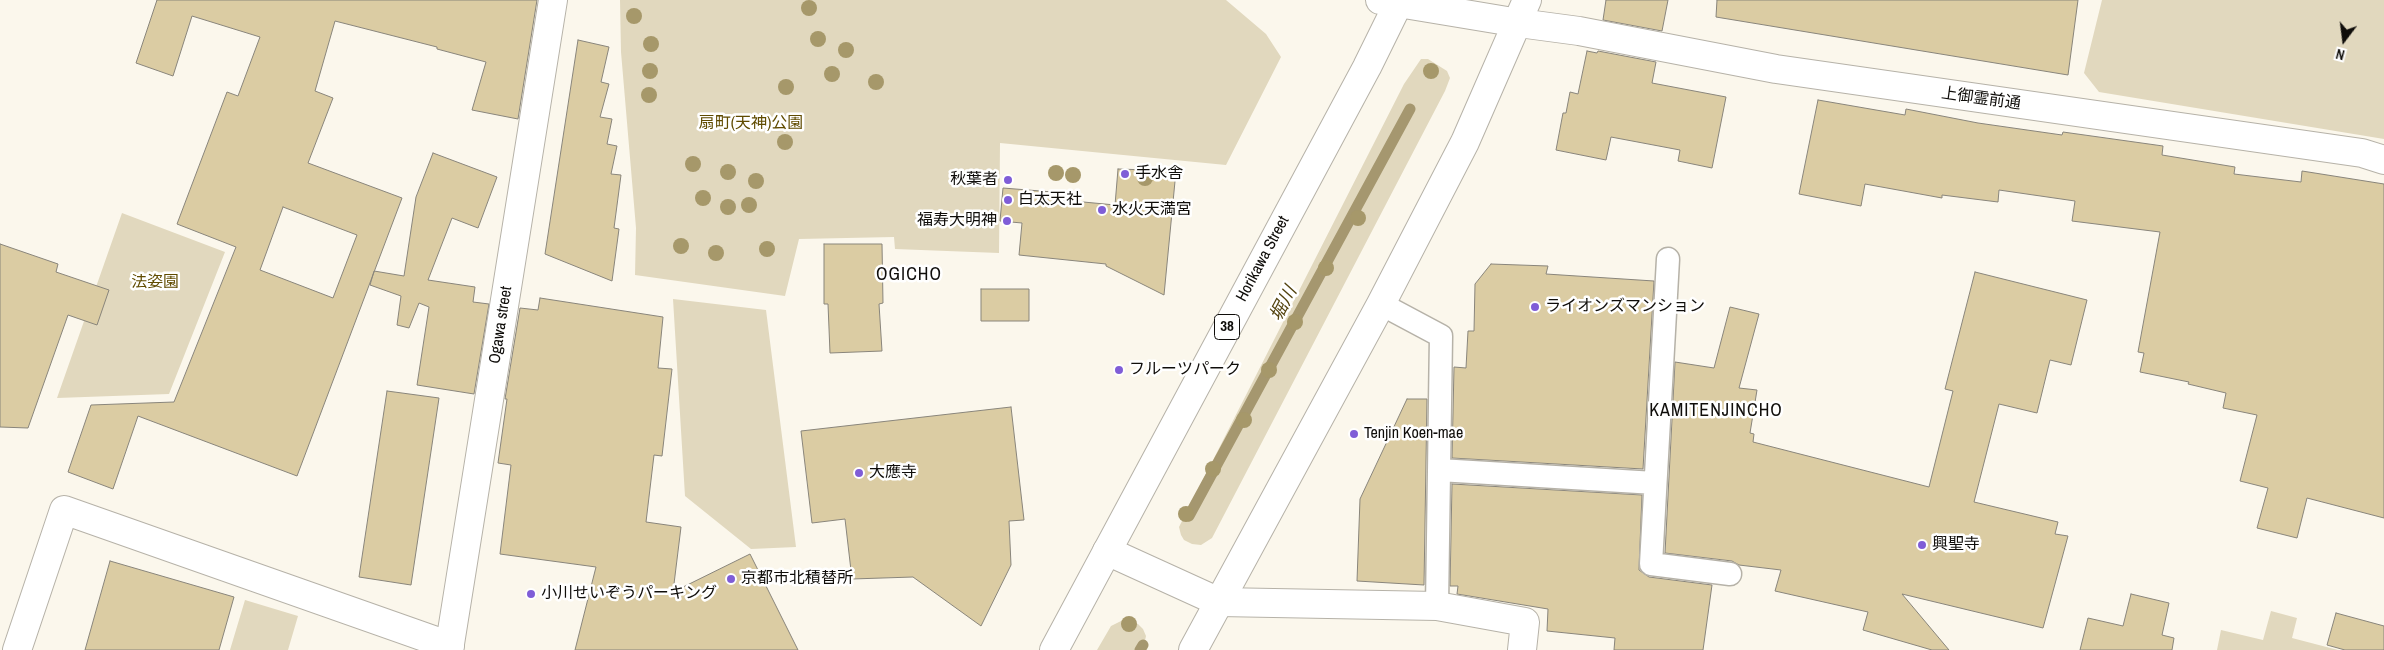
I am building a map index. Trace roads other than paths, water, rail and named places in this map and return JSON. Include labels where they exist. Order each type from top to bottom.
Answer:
[{"type":"street","name":"Ogawa street","points":[[450,648],[553,0]]},
{"type":"street","name":"上御霊前通","points":[[1393,1],[1523,12],[1579,31],[1776,69],[2362,154],[2384,160]]},
{"type":"street","name":"Horikawa Street","points":[[1054,650],[1393,1]]},
{"type":"street","points":[[1193,650],[1382,304],[1465,142],[1523,12]]},
{"type":"street","points":[[17,650],[64,510],[450,648]]},
{"type":"street","points":[[1107,550],[1219,602],[1437,606],[1525,622],[1522,650]]},
{"type":"lane","points":[[1668,259],[1651,564],[1730,574]]},
{"type":"lane","points":[[1382,304],[1441,336],[1437,606]]},
{"type":"lane","points":[[1439,470],[1655,483]]},
{"type":"waterway","name":"堀川","points":[[1189,516],[1410,109]]},
{"type":"waterway","name":"堀川","points":[[1140,650],[1143,645]]},
{"type":"place","name":"手水舎","points":[[1125,174]]},
{"type":"place","name":"秋葉者","points":[[1008,180]]},
{"type":"place","name":"白太天社","points":[[1008,200]]},
{"type":"place","name":"水火天満宮","points":[[1102,210]]},
{"type":"place","name":"福寿大明神","points":[[1007,221]]},
{"type":"place","name":"ライオンズマンション","points":[[1535,307]]},
{"type":"place","name":"フルーツパーク","points":[[1119,370]]},
{"type":"place","name":"Tenjin Koen-mae","points":[[1354,434]]},
{"type":"place","name":"大應寺","points":[[859,473]]},
{"type":"place","name":"興聖寺","points":[[1922,545]]},
{"type":"place","name":"京都市北積替所","points":[[731,579]]},
{"type":"place","name":"小川せいぞうパーキング","points":[[531,594]]},
{"type":"district","name":"OGICHO","points":[[909,275]]},
{"type":"district","name":"KAMITENJINCHO","points":[[1716,411]]},
{"type":"park label","name":"扇町(天神)公園","points":[[751,124]]},
{"type":"park label","name":"法姿園","points":[[155,283]]}]
